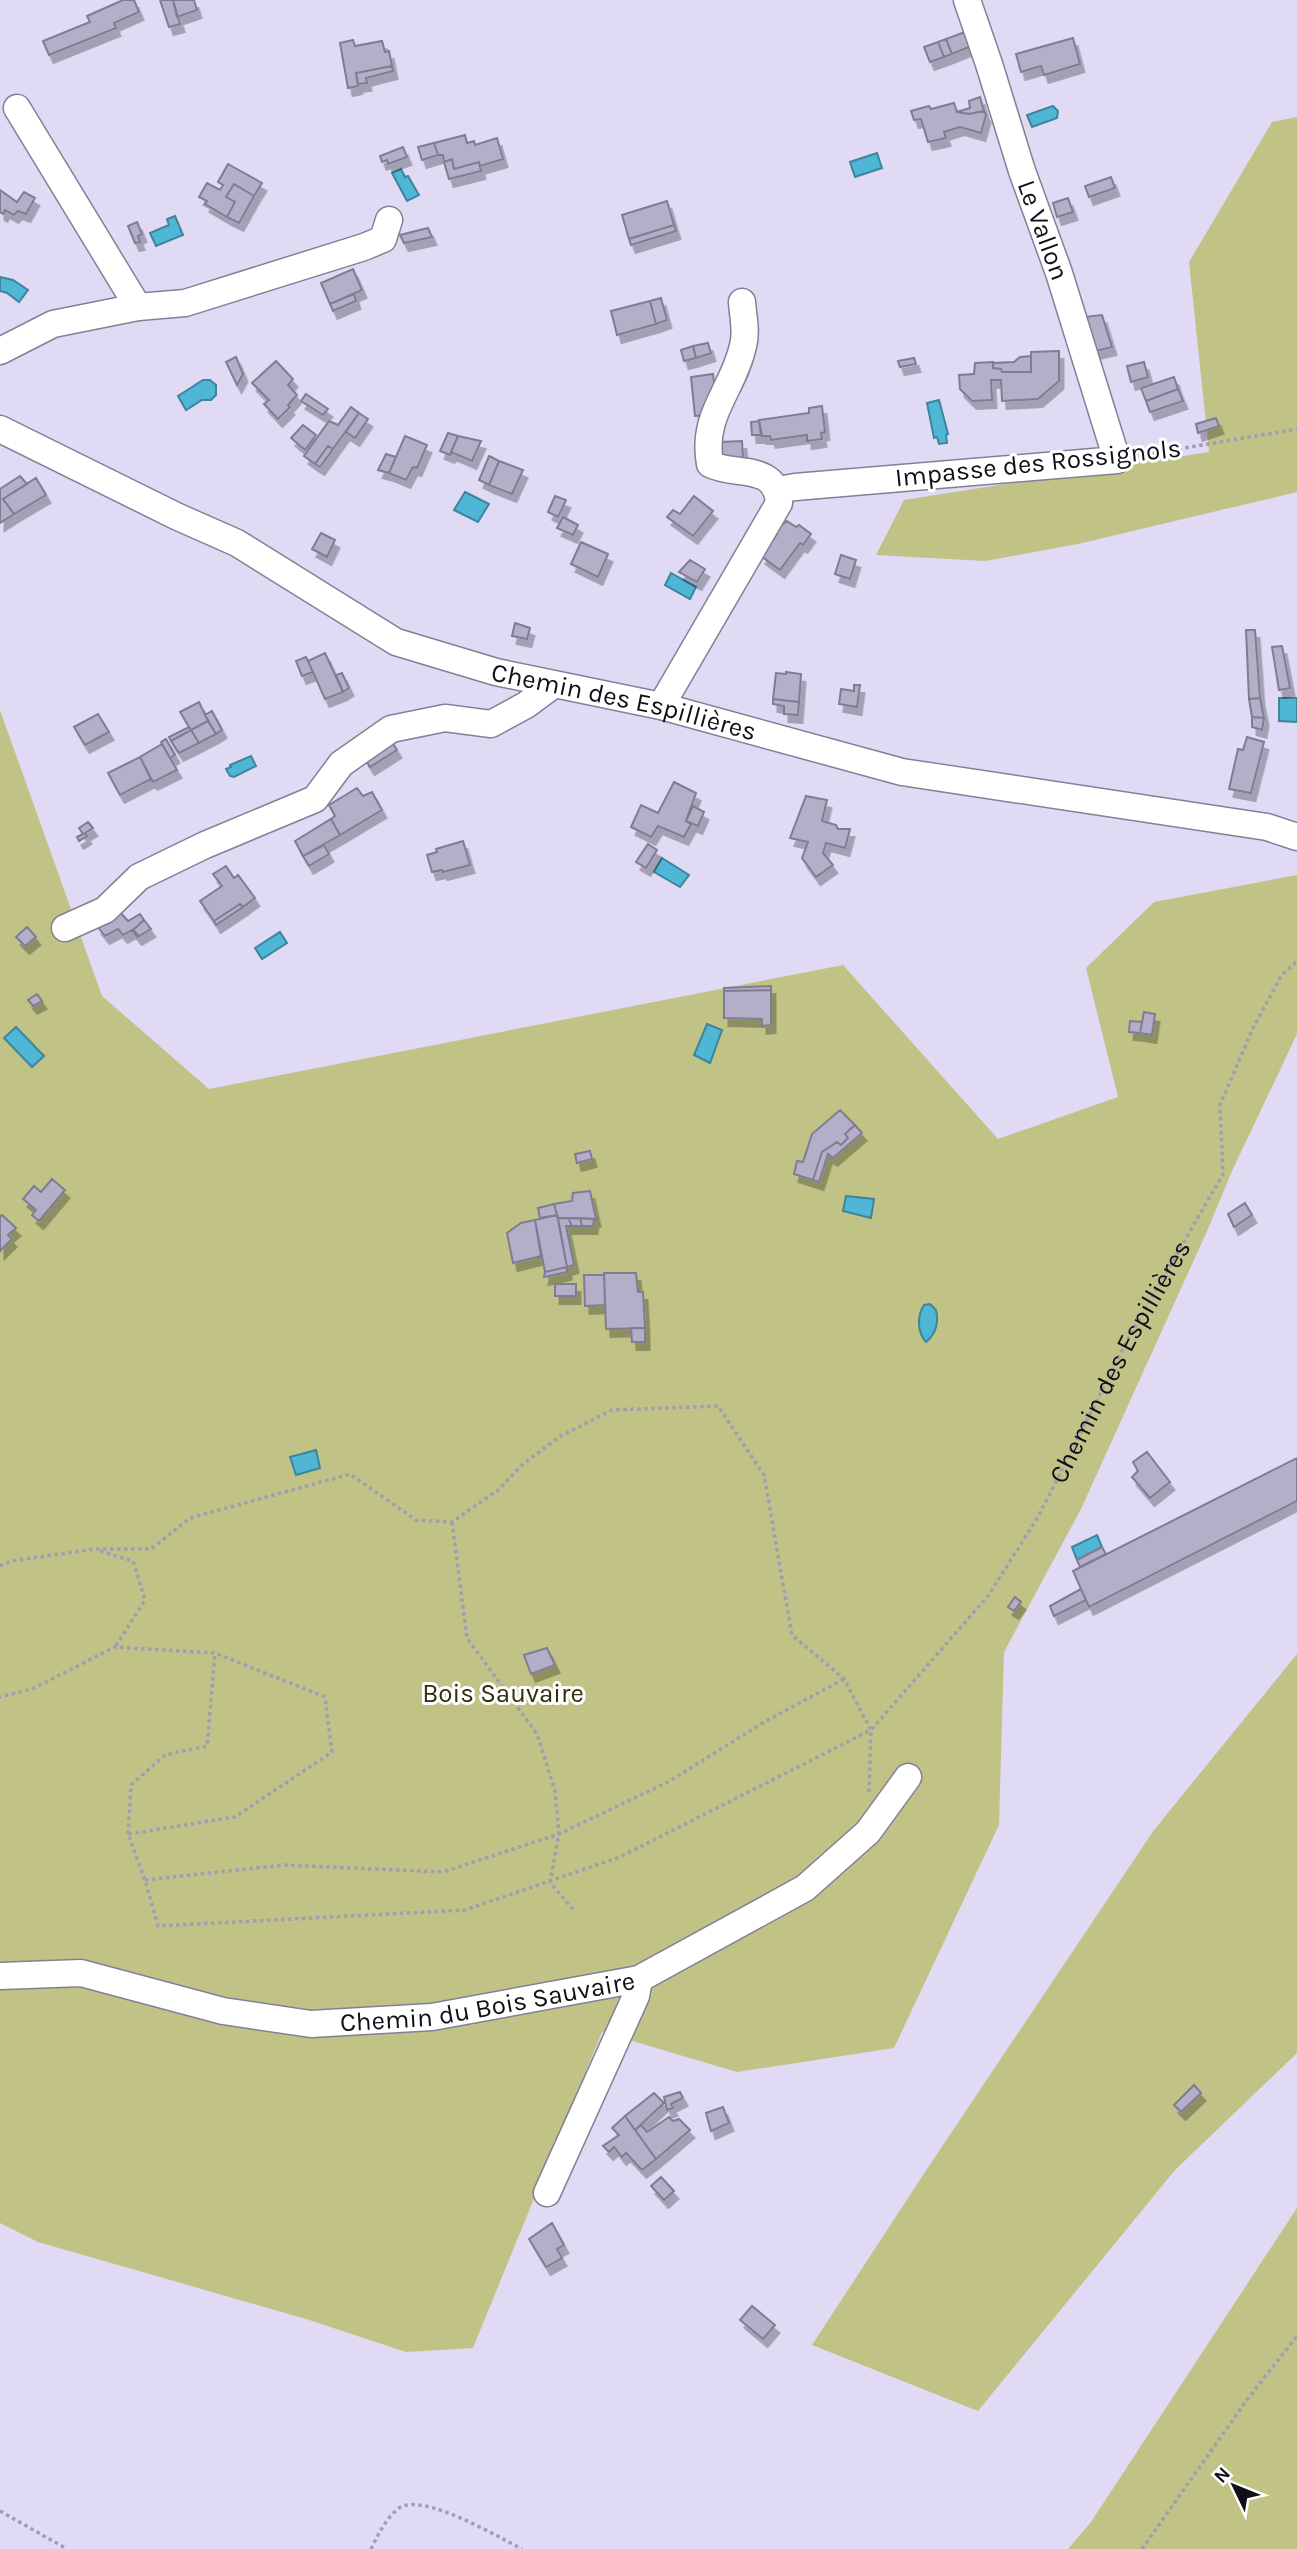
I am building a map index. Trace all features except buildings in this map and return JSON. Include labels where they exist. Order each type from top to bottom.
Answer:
[{"type":"street","name":"Le Vallon","points":[[967,0],[1022,171],[1059,273],[1116,460]]},
{"type":"street","points":[[17,108],[138,307]]},
{"type":"street","points":[[0,351],[53,324],[138,307],[185,303],[364,247],[383,239],[389,220]]},
{"type":"street","points":[[661,706],[779,503],[778,491],[769,481],[748,470],[721,470],[710,464],[708,430],[743,348],[745,333],[742,302]]},
{"type":"street","name":"Chemin des Espillières","points":[[0,429],[176,516],[237,543],[396,642],[496,672],[661,706],[902,772],[1267,827],[1297,837]]},
{"type":"street","name":"Impasse des Rossignols","points":[[778,491],[808,486],[1116,460]]},
{"type":"street","points":[[65,928],[104,910],[139,877],[205,845],[315,799],[341,764],[391,729],[445,718],[491,724],[526,705],[553,685]]},
{"type":"street","name":"Chemin du Bois Sauvaire","points":[[0,1976],[81,1973],[223,2011],[311,2024],[432,2017],[639,1979],[805,1888],[868,1832],[908,1777]]},
{"type":"street","points":[[547,2193],[636,1996],[639,1979]]},
{"type":"path","name":"Impasse des Rossignols","points":[[1116,460],[1297,429]]},
{"type":"path","name":"Chemin des Espillières","points":[[871,1730],[988,1595],[1038,1517],[1129,1337],[1223,1174],[1220,1105],[1253,1028],[1281,976],[1297,961]]},
{"type":"path","points":[[0,1566],[11,1561],[95,1549],[151,1549],[190,1517],[350,1475],[416,1520],[452,1522],[498,1490],[522,1465],[559,1437],[612,1409],[718,1406],[764,1475],[792,1635],[844,1679],[871,1730],[869,1794]]},
{"type":"path","points":[[452,1522],[467,1638],[537,1734],[555,1791],[559,1834],[550,1882]]},
{"type":"path","points":[[0,1697],[33,1689],[115,1647],[145,1600],[133,1562],[95,1549]]},
{"type":"path","points":[[115,1647],[215,1653],[325,1698],[332,1752],[234,1817],[128,1834]]},
{"type":"path","points":[[215,1653],[207,1746],[165,1755],[131,1785],[128,1834],[158,1926],[465,1910],[620,1857],[871,1730]]},
{"type":"path","points":[[145,1880],[283,1865],[443,1872],[559,1834],[668,1782],[766,1721],[844,1679]]},
{"type":"path","points":[[550,1882],[575,1912]]},
{"type":"path","points":[[1142,2549],[1249,2398],[1297,2336]]},
{"type":"path","points":[[371,2549],[383,2526],[400,2508],[419,2503],[466,2520],[522,2549]]},
{"type":"path","points":[[0,2511],[67,2549]]},
{"type":"green space","points":[[1297,117],[1297,492],[1078,544],[985,561],[876,555],[904,500],[1209,452],[1189,262],[1272,122]]},
{"type":"green space","name":"Bois Sauvaire","points":[[0,710],[102,996],[209,1089],[843,965],[998,1139],[1118,1097],[1086,968],[1154,902],[1297,875],[1297,1034],[1232,1171],[1081,1509],[1004,1652],[999,1825],[894,2048],[737,2072],[602,2032],[473,2348],[406,2352],[306,2319],[38,2242],[0,2223]]},
{"type":"green space","points":[[1297,1654],[1297,2053],[1175,2170],[978,2411],[812,2345],[1154,1830]]},
{"type":"green space","points":[[1297,2208],[1297,2549],[1068,2549],[1091,2522]]},
{"type":"water","points":[[1053,106],[1058,111],[1057,118],[1032,127],[1027,115]]},
{"type":"water","points":[[877,153],[882,168],[855,177],[850,162]]},
{"type":"water","points":[[401,169],[419,195],[407,201],[392,173]]},
{"type":"water","points":[[175,216],[183,235],[156,246],[150,233],[169,225],[167,219]]},
{"type":"water","points":[[0,277],[13,280],[28,290],[19,302],[0,291]]},
{"type":"water","points":[[203,380],[210,380],[216,385],[216,395],[211,400],[202,400],[186,410],[178,396]]},
{"type":"water","points":[[939,400],[948,434],[947,443],[939,444],[937,437],[934,438],[927,403]]},
{"type":"water","points":[[465,492],[489,504],[478,522],[454,510]]},
{"type":"water","points":[[671,573],[696,587],[690,599],[665,585]]},
{"type":"water","points":[[1279,698],[1297,698],[1297,722],[1279,721]]},
{"type":"water","points":[[251,756],[256,766],[234,777],[230,776],[226,769],[231,767],[230,765]]},
{"type":"water","points":[[662,858],[689,875],[680,887],[654,872]]},
{"type":"water","points":[[280,932],[287,943],[262,959],[255,948]]},
{"type":"water","points":[[707,1024],[722,1030],[710,1063],[694,1055]]},
{"type":"water","points":[[16,1027],[44,1056],[32,1067],[4,1038]]},
{"type":"water","points":[[846,1196],[874,1199],[871,1218],[843,1211]]},
{"type":"water","points":[[930,1304],[936,1310],[937,1323],[926,1342],[921,1334],[919,1319],[924,1305]]},
{"type":"water","points":[[316,1450],[320,1468],[296,1475],[290,1457]]},
{"type":"water","points":[[1097,1535],[1102,1547],[1077,1560],[1072,1547]]}]
